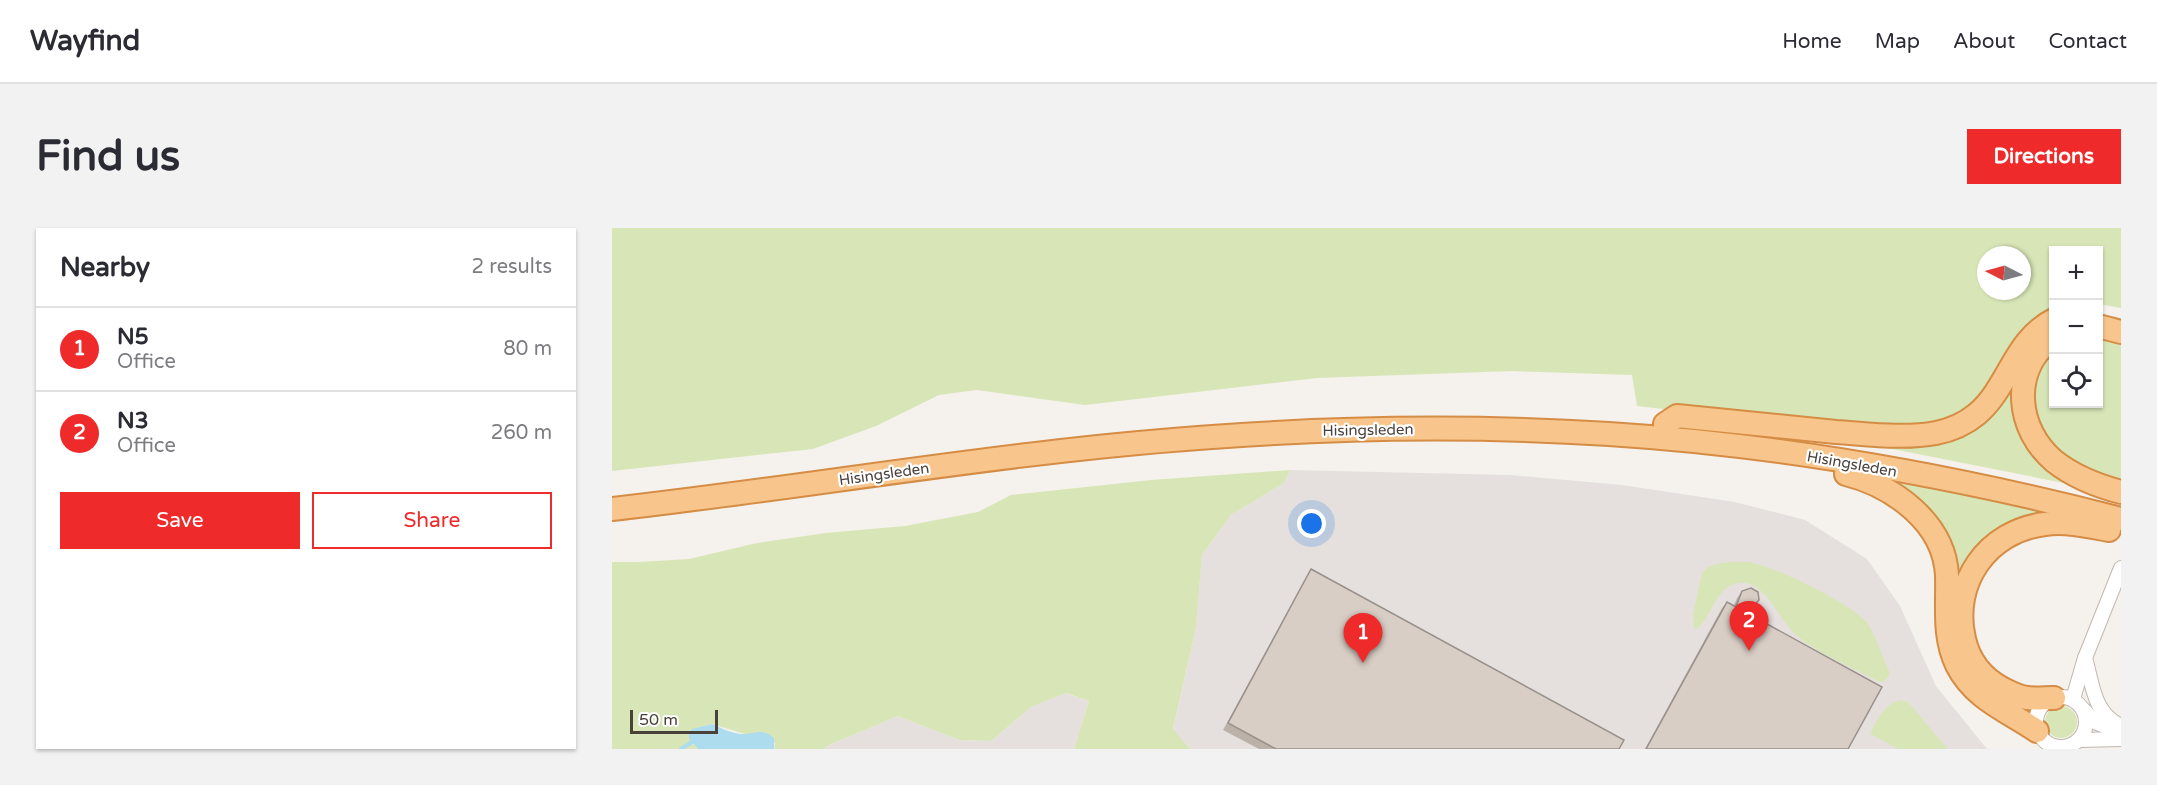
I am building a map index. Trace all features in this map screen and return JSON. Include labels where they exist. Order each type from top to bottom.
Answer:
[{"type":"highway","points":[[2103,312],[2121,316]]},
{"type":"highway","points":[[1665,424],[1677,416],[1872,434],[1927,434],[1945,431],[1965,422],[1982,410],[1994,395],[2027,340],[2049,323]]},
{"type":"highway","points":[[2103,327],[2121,332]]},
{"type":"highway","points":[[2049,342],[2037,353],[2025,376],[2023,404],[2030,429],[2044,450],[2060,464],[2091,481],[2121,492]]},
{"type":"highway","name":"Hisingsleden","points":[[612,494],[1036,439],[1154,427],[1280,417],[1474,413],[1610,419],[1822,443],[1896,455],[2121,503]]},
{"type":"highway","name":"Hisingsleden","points":[[612,509],[1070,450],[1225,436],[1329,430],[1437,428],[1558,431],[1633,436],[1770,451],[1934,478],[2121,519]]},
{"type":"highway","points":[[1770,451],[1779,462],[1869,480],[1892,492],[1912,509],[1936,540],[1945,563],[1947,633],[1957,665],[1965,678],[1983,697],[2037,738]]},
{"type":"highway","points":[[2063,698],[2025,698],[1990,683],[1976,668],[1966,649],[1960,623],[1965,588],[1985,553],[2000,541],[2022,530],[2044,524],[2061,523],[2121,532]]},
{"type":"street","points":[[2063,698],[2085,658],[2121,568]]},
{"type":"street","points":[[2085,658],[2099,706],[2104,715],[2121,726]]},
{"type":"street","points":[[2121,733],[2095,722],[2084,710],[2063,698],[2045,702],[2038,711],[2036,720],[2037,738],[2048,744],[2064,748],[2079,740],[2121,739]]},
{"type":"street","points":[[2079,740],[2086,726],[2084,710]]},
{"type":"shaded area","points":[[1290,470],[1510,475],[1622,485],[1735,502],[1805,520],[1867,559],[1900,606],[1936,686],[1987,749],[1190,749],[1173,730],[1196,628],[1202,555],[1231,515],[1284,483]]},
{"type":"shaded area","points":[[1065,693],[1089,701],[1074,749],[824,749],[898,716],[959,740],[991,741],[1031,707]]},
{"type":"green space","points":[[612,228],[2121,228],[2121,308],[2103,305],[2103,246],[2049,246],[2049,317],[1985,397],[1935,428],[1637,406],[1632,375],[1512,371],[1317,378],[1085,405],[977,390],[939,395],[876,426],[813,449],[612,471]]},
{"type":"green space","points":[[2103,333],[2121,338],[2121,487],[2050,449],[2027,400],[2028,383],[2049,349],[2049,408],[2103,408]]},
{"type":"green space","points":[[2022,356],[2017,404],[2084,487],[1857,442],[1946,437]]},
{"type":"green space","points":[[1290,470],[1284,483],[1231,515],[1202,555],[1196,628],[1173,729],[1190,749],[1074,749],[1089,701],[1066,693],[1031,707],[991,741],[959,740],[898,716],[824,749],[774,749],[775,743],[712,724],[693,729],[689,739],[698,749],[612,749],[612,562],[689,559],[757,543],[826,533],[905,526],[978,512],[1011,495],[1151,480]]},
{"type":"green space","points":[[1875,472],[2076,515],[2053,518],[1959,579],[1952,544],[1938,520],[1909,491]]},
{"type":"green space","points":[[1749,562],[1812,587],[1847,606],[1860,616],[1868,624],[1877,641],[1889,671],[1887,679],[1883,682],[1878,681],[1832,658],[1798,637],[1767,598],[1753,585],[1744,583],[1728,587],[1722,592],[1702,624],[1697,629],[1694,628],[1693,614],[1702,573],[1717,564]]},
{"type":"green space","points":[[1901,700],[1908,702],[1948,749],[1898,749],[1870,734],[1885,709]]},
{"type":"green space","points":[[2061,706],[2072,711],[2077,722],[2072,733],[2061,738],[2050,733],[2045,722],[2050,711]]},
{"type":"water","points":[[712,724],[737,733],[766,733],[774,738],[774,749],[698,749],[689,739],[689,734],[692,729]]},
{"type":"building","points":[[1311,569],[1624,740],[1619,749],[1276,749],[1228,723]]},
{"type":"building","points":[[1751,588],[1758,592],[1759,600],[1747,613],[1882,687],[1848,749],[1646,749],[1727,602],[1736,607],[1742,591]]},
{"type":"waterway","points":[[681,749],[692,742]]},
{"type":"place","name":"N3","points":[[1749,651]]},
{"type":"place","name":"N5","points":[[1363,663]]}]
